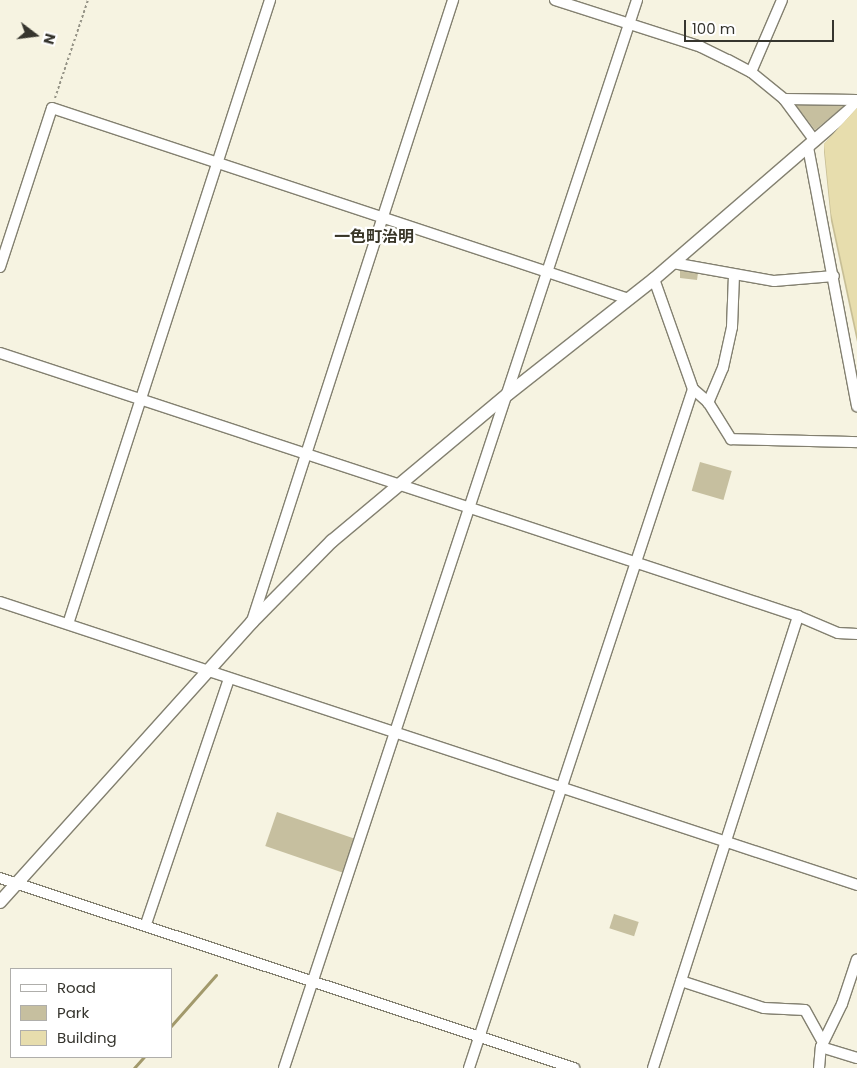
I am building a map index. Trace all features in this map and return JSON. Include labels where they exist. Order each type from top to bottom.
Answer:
[{"type":"street","points":[[68,624],[270,0]]},
{"type":"street","points":[[252,622],[304,454],[453,0]]},
{"type":"street","points":[[555,0],[701,47],[751,72],[784,100],[811,144],[857,406]]},
{"type":"street","points":[[284,1068],[311,981],[472,507],[637,0]]},
{"type":"street","points":[[751,72],[782,0]]},
{"type":"street","points":[[784,100],[857,102]]},
{"type":"street","points":[[0,902],[252,622],[332,541],[508,394],[626,298],[654,279],[857,102]]},
{"type":"street","points":[[0,267],[52,108],[549,270],[626,298]]},
{"type":"street","points":[[672,263],[734,276],[774,281],[834,276]]},
{"type":"street","points":[[708,403],[723,368],[732,327],[734,276]]},
{"type":"street","points":[[654,279],[693,389],[708,403],[731,440],[857,442]]},
{"type":"street","points":[[0,353],[304,454],[472,507],[798,616],[838,633],[857,634]]},
{"type":"street","points":[[469,1068],[693,389]]},
{"type":"street","points":[[0,602],[857,885]]},
{"type":"street","points":[[654,1068],[798,616]]},
{"type":"street","points":[[146,924],[228,678]]},
{"type":"street","points":[[0,878],[146,924],[574,1068]]},
{"type":"street","points":[[819,1068],[822,1044],[842,1004],[857,959]]},
{"type":"street","points":[[681,981],[764,1008],[804,1010],[822,1044],[857,1058]]},
{"type":"path","points":[[52,108],[88,0]]},
{"type":"green space","points":[[795,104],[844,106],[815,130]]},
{"type":"green space","points":[[680,270],[698,273],[697,280],[680,278]]},
{"type":"green space","points":[[700,462],[732,471],[723,500],[692,491]]},
{"type":"green space","points":[[277,812],[355,839],[344,873],[265,846]]},
{"type":"green space","points":[[614,914],[639,922],[634,936],[609,928]]},
{"type":"building","points":[[857,108],[857,334],[831,213],[824,144]]},
{"type":"waterway","points":[[172,1025],[216,975]]},
{"type":"waterway","points":[[134,1068],[143,1058]]},
{"type":"district","name":"一色町治明","points":[[374,237]]}]
